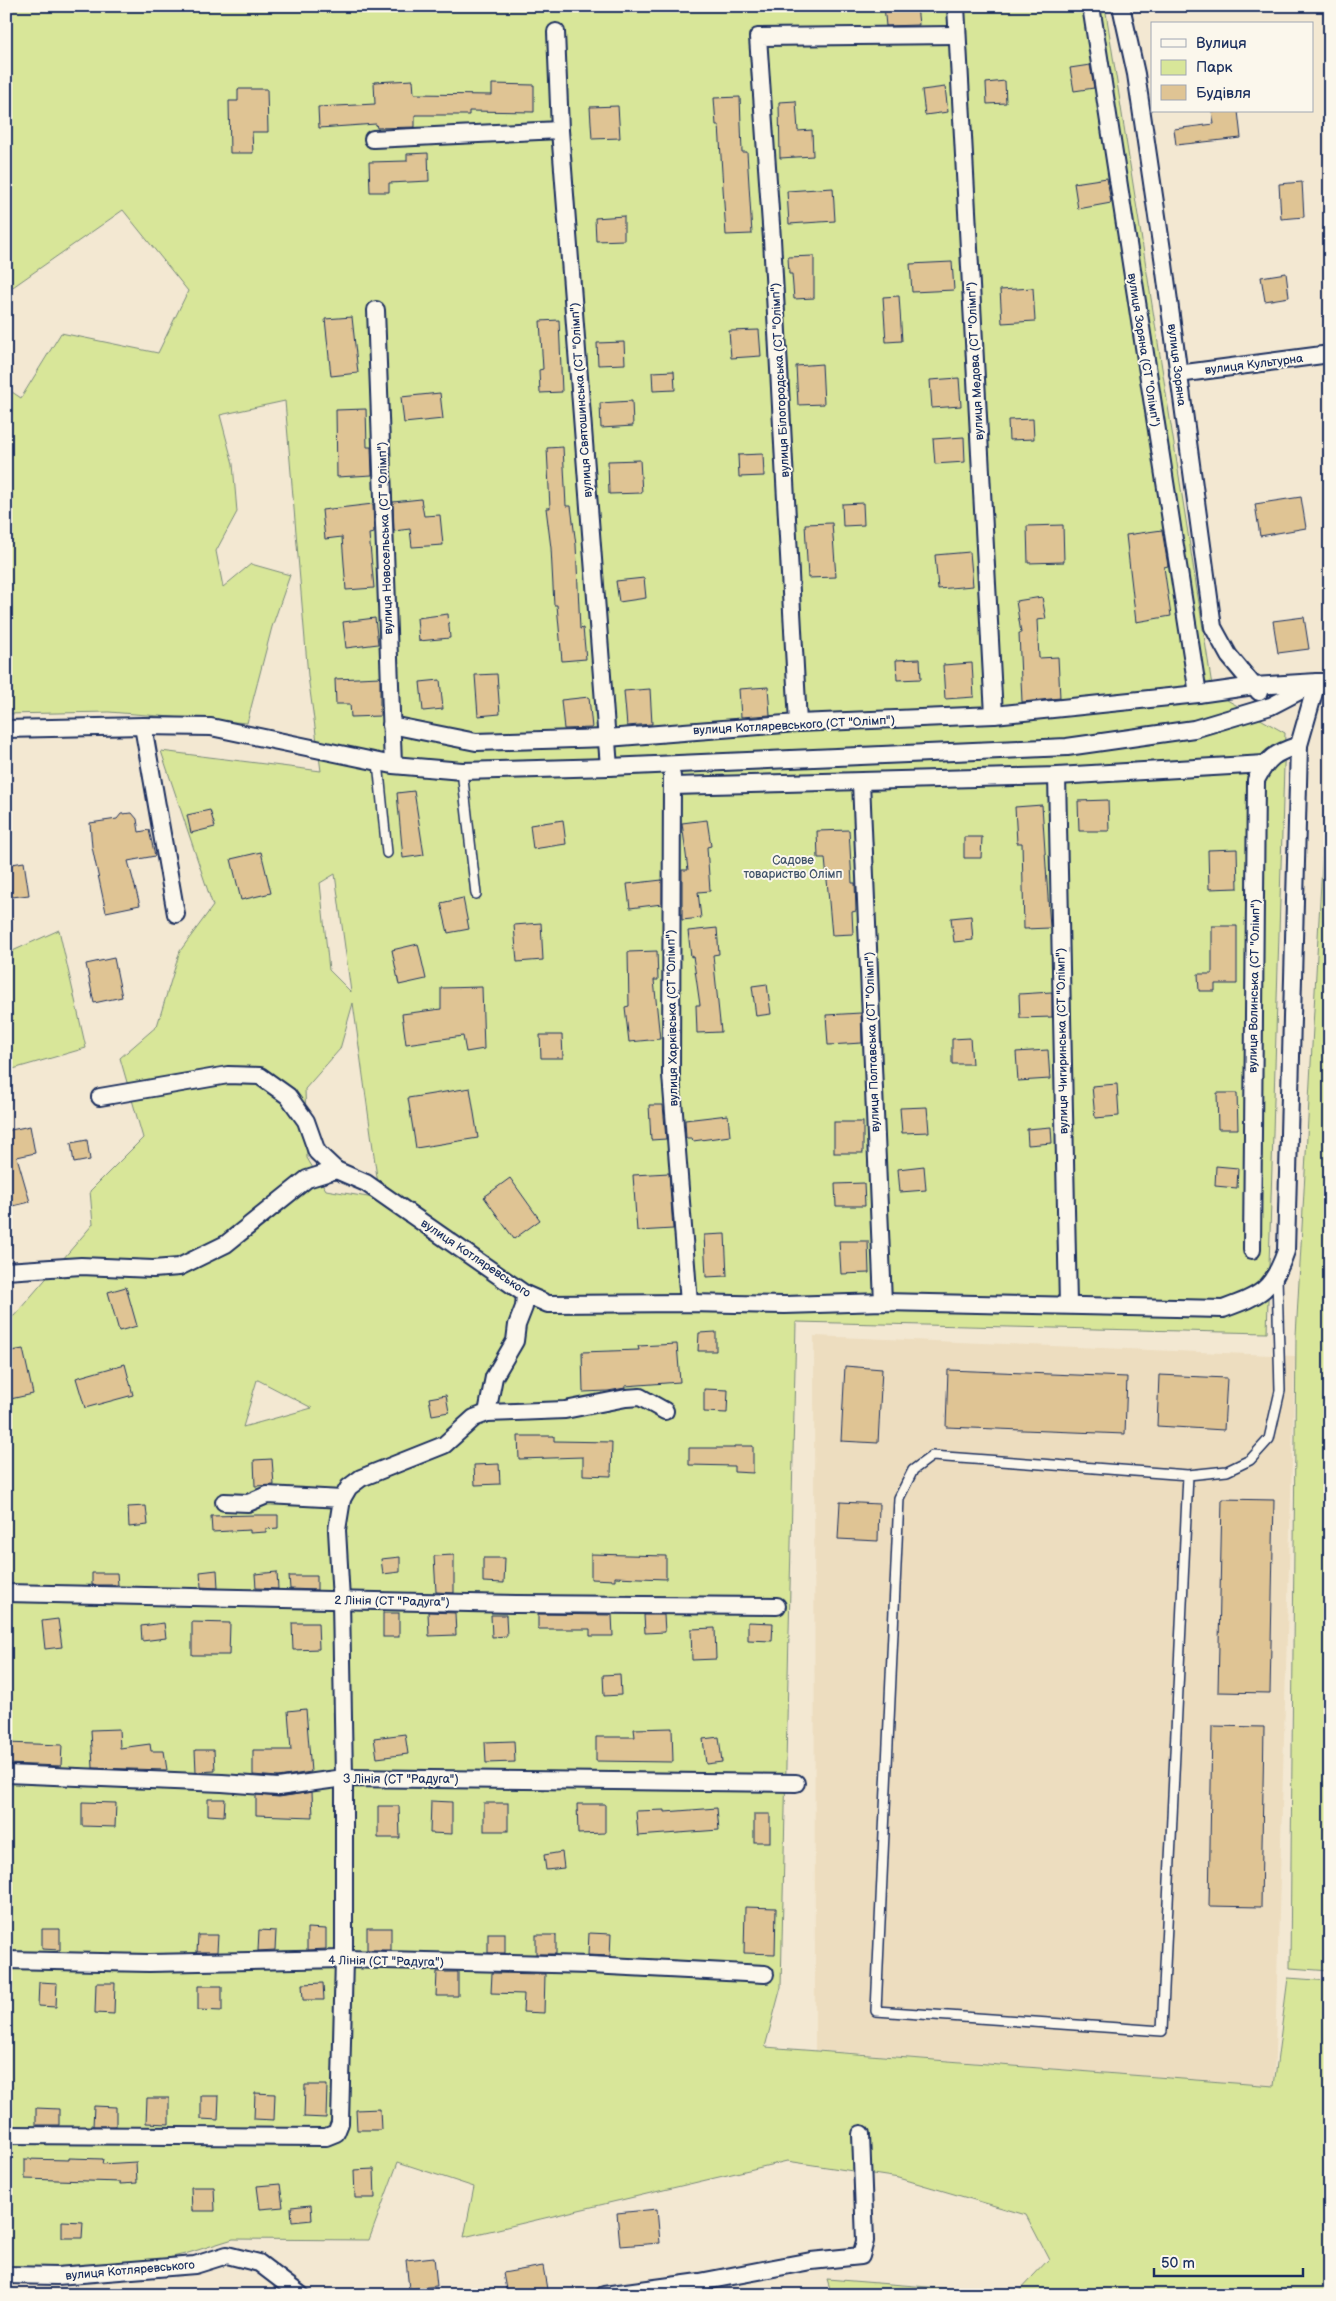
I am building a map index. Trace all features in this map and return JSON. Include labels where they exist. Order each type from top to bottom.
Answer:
[{"type":"street","name":"вулиця Медова (СТ \"Олімп\")","points":[[956,6],[994,715]]},
{"type":"street","name":"вулиця Зоряна (СТ \"Олімп\")","points":[[1090,6],[1198,694]]},
{"type":"street","name":"вулиця Зоряна","points":[[1121,6],[1136,74],[1163,257],[1213,627],[1229,656],[1271,706]]},
{"type":"street","name":"вулиця Святошинська (СТ \"Олімп\")","points":[[556,32],[560,130],[609,767]]},
{"type":"street","name":"вулиця Білогородська (СТ \"Олімп\")","points":[[798,723],[772,239],[758,37],[956,34]]},
{"type":"street","points":[[373,139],[560,130]]},
{"type":"street","name":"вулиця Новосельська (СТ \"Олімп\")","points":[[376,310],[391,725],[386,764]]},
{"type":"street","name":"вулиця Культурна","points":[[1178,374],[1330,354]]},
{"type":"street","name":"вулиця Котляревського (СТ \"Олімп\")","points":[[391,725],[476,742],[607,738],[798,723],[994,715],[1198,694],[1254,686],[1324,682]]},
{"type":"street","points":[[6,729],[143,726],[211,727],[386,764],[462,771],[609,767],[672,763],[1002,752],[1067,747],[1194,729],[1271,706],[1324,682]]},
{"type":"street","points":[[1277,1276],[1286,1251],[1299,745],[1324,682]]},
{"type":"street","points":[[143,726],[176,914]]},
{"type":"street","points":[[672,786],[1057,776],[1265,764],[1277,752],[1299,745]]},
{"type":"street","name":"вулиця Харківська (СТ \"Олімп\")","points":[[672,763],[671,1075],[689,1303]]},
{"type":"street","name":"вулиця Волинська (СТ \"Олімп\")","points":[[1252,1250],[1256,780],[1265,764]]},
{"type":"street","name":"вулиця Чигиринська (СТ \"Олімп\")","points":[[1057,776],[1068,1305]]},
{"type":"street","name":"вулиця Полтавська (СТ \"Олімп\")","points":[[861,782],[882,1302]]},
{"type":"street","name":"вулиця Котляревського","points":[[100,1097],[228,1075],[260,1076],[288,1096],[306,1121],[317,1152],[336,1170],[366,1183],[525,1294],[548,1304],[689,1303],[785,1305],[882,1302],[1223,1309],[1255,1298],[1277,1276]]},
{"type":"street","points":[[6,1271],[81,1266],[153,1269],[179,1267],[226,1244],[307,1179],[336,1170]]},
{"type":"street","points":[[487,1413],[494,1377],[515,1341],[517,1325],[524,1307],[525,1294]]},
{"type":"street","points":[[6,2134],[326,2137],[336,2133],[340,2123],[344,1959],[344,1778],[341,1600],[337,1530],[342,1499],[349,1487],[361,1478],[444,1445],[474,1418],[487,1413],[565,1410],[640,1397],[665,1411]]},
{"type":"street","points":[[224,1502],[248,1503],[267,1495],[342,1499]]},
{"type":"street","name":"2 Лінія (СТ \"Радуга\")","points":[[6,1593],[516,1604],[777,1606]]},
{"type":"street","name":"З Лінія (СТ \"Радуга\")","points":[[6,1774],[278,1787],[344,1778],[796,1783]]},
{"type":"street","name":"4 Лінія (СТ \"Радуга\")","points":[[6,1960],[149,1963],[344,1959],[590,1965],[765,1974]]},
{"type":"street","points":[[604,2295],[700,2282],[811,2261],[861,2256],[865,2241],[861,2134]]},
{"type":"street","name":"вулиця Котляревського","points":[[6,2275],[56,2276],[195,2265],[227,2255],[259,2263],[301,2295]]},
{"type":"lane","points":[[386,764],[387,853]]},
{"type":"lane","points":[[462,771],[476,894]]},
{"type":"lane","points":[[1188,1475],[1162,2031],[876,2011],[899,1498],[913,1470],[932,1456],[1188,1475],[1227,1471],[1250,1460],[1269,1439],[1280,1391],[1277,1276]]},
{"type":"shaded area","points":[[814,1336],[1295,1356],[1274,2086],[815,2050]]},
{"type":"green space","name":"Садове товариство Олімп","points":[[6,6],[1105,6],[1213,692],[1285,733],[1267,1333],[796,1322],[781,1987],[765,2047],[1274,2086],[1288,1978],[1330,1981],[1330,2295],[832,2295],[827,2279],[1016,2294],[1049,2259],[1026,2215],[899,2178],[787,2161],[464,2237],[474,2187],[398,2162],[369,2240],[233,2239],[185,2254],[143,2264],[55,2270],[6,2267],[6,1317],[14,1316],[93,1224],[90,1191],[143,1138],[120,1058],[157,1026],[180,951],[213,906],[161,751],[321,771],[308,676],[285,401],[220,415],[233,464],[237,512],[216,551],[223,587],[251,564],[290,575],[272,627],[247,723],[109,712],[6,714],[6,388],[21,398],[61,333],[158,353],[188,291],[123,210],[10,289],[6,284]],"holes":[[[335,874],[351,992],[329,970],[320,883]],[[353,1003],[380,1199],[326,1190],[307,1158],[305,1089],[340,1049]],[[257,1380],[312,1408],[243,1427]]]},
{"type":"green space","points":[[1330,809],[1330,1971],[1290,1968],[1296,1336],[1325,810]]},
{"type":"green space","points":[[59,930],[86,1048],[6,1071],[6,954]]},
{"type":"building","points":[[884,6],[917,6],[919,25],[886,26]]},
{"type":"building","points":[[1090,65],[1094,88],[1074,91],[1070,68]]},
{"type":"building","points":[[413,80],[414,94],[492,95],[492,84],[534,85],[534,112],[469,111],[469,115],[415,115],[415,127],[377,128],[376,124],[319,128],[318,107],[375,104],[374,82]]},
{"type":"building","points":[[1005,81],[1006,103],[987,104],[986,83]]},
{"type":"building","points":[[945,87],[948,112],[925,115],[922,90]]},
{"type":"building","points":[[238,89],[267,89],[268,132],[252,132],[253,153],[230,153],[229,101],[238,101]]},
{"type":"building","points":[[740,97],[742,152],[747,152],[752,234],[726,235],[719,125],[716,125],[714,98]]},
{"type":"building","points":[[796,101],[798,131],[812,130],[813,156],[780,158],[779,102]]},
{"type":"building","points":[[618,106],[620,138],[592,139],[590,107]]},
{"type":"building","points":[[1212,112],[1238,112],[1241,138],[1176,145],[1174,129],[1214,124]]},
{"type":"building","points":[[428,153],[429,181],[389,183],[389,192],[370,192],[369,162],[407,161],[407,154]]},
{"type":"building","points":[[1107,178],[1111,203],[1078,209],[1074,183]]},
{"type":"building","points":[[1302,182],[1304,217],[1281,219],[1279,184]]},
{"type":"building","points":[[833,188],[835,221],[789,224],[787,191]]},
{"type":"building","points":[[624,216],[624,240],[596,241],[595,218]]},
{"type":"building","points":[[814,256],[814,298],[794,299],[792,274],[789,274],[788,257]]},
{"type":"building","points":[[952,262],[954,290],[912,292],[910,264]]},
{"type":"building","points":[[1286,273],[1289,297],[1265,301],[1261,277]]},
{"type":"building","points":[[1033,288],[1035,321],[1002,323],[1000,290]]},
{"type":"building","points":[[899,296],[902,341],[886,342],[883,297]]},
{"type":"building","points":[[352,317],[358,373],[331,376],[325,319]]},
{"type":"building","points":[[559,320],[562,392],[540,393],[539,370],[543,369],[540,321]]},
{"type":"building","points":[[759,330],[761,356],[731,358],[729,331]]},
{"type":"building","points":[[624,342],[625,364],[598,365],[597,343]]},
{"type":"building","points":[[822,364],[824,404],[798,405],[796,366]]},
{"type":"building","points":[[674,371],[675,390],[653,391],[652,372]]},
{"type":"building","points":[[959,378],[961,406],[932,408],[930,380]]},
{"type":"building","points":[[440,393],[443,419],[404,423],[401,397]]},
{"type":"building","points":[[632,401],[633,426],[601,428],[600,403]]},
{"type":"building","points":[[366,409],[367,447],[371,447],[372,475],[337,477],[336,410]]},
{"type":"building","points":[[1033,419],[1034,439],[1009,440],[1008,420]]},
{"type":"building","points":[[964,437],[965,462],[935,464],[933,439]]},
{"type":"building","points":[[563,447],[566,506],[571,506],[576,545],[580,629],[583,628],[586,659],[562,661],[557,605],[554,605],[551,548],[546,508],[550,508],[547,448]]},
{"type":"building","points":[[763,454],[764,476],[739,477],[738,455]]},
{"type":"building","points":[[640,460],[642,493],[609,494],[608,461]]},
{"type":"building","points":[[1301,497],[1306,528],[1260,536],[1255,504]]},
{"type":"building","points":[[421,499],[424,516],[440,515],[443,545],[412,547],[410,529],[394,531],[393,502]]},
{"type":"building","points":[[863,503],[864,525],[843,526],[842,504]]},
{"type":"building","points":[[373,504],[374,533],[369,534],[374,588],[346,590],[342,537],[325,539],[322,510]]},
{"type":"building","points":[[832,523],[836,577],[808,578],[805,524]]},
{"type":"building","points":[[1063,525],[1064,562],[1028,563],[1027,526]]},
{"type":"building","points":[[1162,530],[1168,566],[1164,567],[1171,616],[1136,622],[1126,535]]},
{"type":"building","points":[[970,552],[973,586],[938,589],[935,555]]},
{"type":"building","points":[[644,578],[646,598],[619,602],[616,581]]},
{"type":"building","points":[[1042,597],[1046,619],[1037,620],[1039,658],[1058,657],[1060,698],[1022,702],[1019,633],[1021,633],[1016,601]]},
{"type":"building","points":[[448,614],[450,638],[419,641],[417,618]]},
{"type":"building","points":[[1304,617],[1309,649],[1278,653],[1273,621]]},
{"type":"building","points":[[375,618],[378,644],[346,648],[343,622]]},
{"type":"building","points":[[920,659],[921,679],[897,680],[896,660]]},
{"type":"building","points":[[972,663],[974,697],[945,699],[943,665]]},
{"type":"building","points":[[497,674],[500,714],[478,716],[475,675]]},
{"type":"building","points":[[380,677],[380,716],[351,717],[350,704],[336,704],[335,679]]},
{"type":"building","points":[[440,680],[443,709],[423,711],[420,682]]},
{"type":"building","points":[[768,687],[770,715],[741,717],[739,689]]},
{"type":"building","points":[[650,689],[652,724],[627,726],[624,691]]},
{"type":"building","points":[[589,697],[592,728],[564,729],[561,700]]},
{"type":"building","points":[[414,791],[424,855],[403,858],[397,793]]},
{"type":"building","points":[[1108,800],[1109,831],[1079,831],[1078,801]]},
{"type":"building","points":[[1042,805],[1050,928],[1024,929],[1022,843],[1017,843],[1015,807]]},
{"type":"building","points":[[210,810],[215,827],[191,833],[187,815]]},
{"type":"building","points":[[132,813],[137,819],[139,832],[149,830],[155,856],[128,861],[140,905],[106,912],[92,847],[90,823],[117,819],[121,814]]},
{"type":"building","points":[[563,820],[566,844],[533,849],[530,825]]},
{"type":"building","points":[[707,820],[711,846],[707,847],[710,891],[698,892],[701,918],[682,920],[682,870],[688,870],[682,823]]},
{"type":"building","points":[[849,830],[852,883],[855,883],[856,911],[852,912],[853,934],[832,935],[825,858],[818,858],[817,831]]},
{"type":"building","points":[[964,837],[982,837],[981,858],[964,858]]},
{"type":"building","points":[[1237,849],[1238,888],[1209,889],[1208,850]]},
{"type":"building","points":[[261,852],[271,893],[241,900],[231,859]]},
{"type":"building","points":[[24,862],[29,895],[12,897],[6,865]]},
{"type":"building","points":[[662,880],[662,904],[630,908],[627,884]]},
{"type":"building","points":[[463,898],[469,929],[448,933],[441,903]]},
{"type":"building","points":[[971,916],[973,940],[954,942],[951,918]]},
{"type":"building","points":[[541,923],[543,960],[517,962],[514,925]]},
{"type":"building","points":[[1212,926],[1237,926],[1237,984],[1215,984],[1215,991],[1199,991],[1198,974],[1212,974]]},
{"type":"building","points":[[717,928],[719,954],[713,955],[721,1032],[697,1033],[696,1005],[700,1005],[688,931]]},
{"type":"building","points":[[418,944],[426,979],[399,985],[392,950]]},
{"type":"building","points":[[657,951],[658,980],[654,980],[660,1039],[629,1042],[625,1007],[629,1006],[628,952]]},
{"type":"building","points":[[114,958],[122,997],[94,1003],[86,964]]},
{"type":"building","points":[[767,984],[771,1014],[756,1016],[752,986]]},
{"type":"building","points":[[482,987],[484,1049],[466,1052],[463,1036],[406,1044],[402,1014],[441,1009],[441,988]]},
{"type":"building","points":[[1052,992],[1052,1017],[1020,1018],[1019,994]]},
{"type":"building","points":[[861,1013],[862,1043],[828,1045],[826,1015]]},
{"type":"building","points":[[540,1035],[562,1035],[563,1058],[541,1058]]},
{"type":"building","points":[[970,1038],[972,1064],[952,1064],[952,1039]]},
{"type":"building","points":[[1048,1050],[1050,1079],[1018,1081],[1016,1052]]},
{"type":"building","points":[[1117,1084],[1119,1116],[1095,1118],[1092,1086]]},
{"type":"building","points":[[470,1088],[478,1138],[416,1148],[408,1098]]},
{"type":"building","points":[[1217,1093],[1237,1093],[1238,1129],[1218,1129]]},
{"type":"building","points":[[649,1105],[663,1105],[666,1139],[651,1140]]},
{"type":"building","points":[[927,1107],[929,1132],[902,1133],[900,1108]]},
{"type":"building","points":[[728,1115],[730,1136],[693,1141],[692,1138],[686,1138],[685,1120]]},
{"type":"building","points":[[834,1122],[863,1122],[863,1153],[834,1153]]},
{"type":"building","points":[[30,1126],[35,1153],[17,1157],[30,1202],[13,1206],[6,1180],[6,1131]]},
{"type":"building","points":[[1051,1127],[1052,1143],[1028,1145],[1027,1129]]},
{"type":"building","points":[[87,1140],[90,1160],[74,1163],[71,1143]]},
{"type":"building","points":[[924,1166],[926,1190],[900,1192],[898,1169]]},
{"type":"building","points":[[1216,1166],[1238,1168],[1237,1188],[1215,1186]]},
{"type":"building","points":[[669,1173],[673,1229],[637,1231],[633,1175]]},
{"type":"building","points":[[510,1178],[540,1220],[514,1239],[484,1197]]},
{"type":"building","points":[[864,1183],[865,1206],[836,1206],[835,1184]]},
{"type":"building","points":[[725,1234],[727,1276],[706,1277],[704,1235]]},
{"type":"building","points":[[839,1241],[868,1241],[869,1273],[841,1274]]},
{"type":"building","points":[[126,1287],[137,1326],[119,1331],[108,1292]]},
{"type":"building","points":[[716,1332],[716,1351],[698,1351],[699,1333]]},
{"type":"building","points":[[677,1344],[680,1382],[625,1386],[625,1388],[608,1391],[583,1392],[582,1352],[639,1350],[638,1346]]},
{"type":"building","points":[[23,1349],[33,1394],[6,1400],[6,1352]]},
{"type":"building","points":[[125,1364],[133,1395],[85,1408],[76,1378]]},
{"type":"building","points":[[845,1366],[882,1369],[878,1443],[841,1441]]},
{"type":"building","points":[[948,1370],[1127,1377],[1125,1434],[946,1427]]},
{"type":"building","points":[[1159,1375],[1227,1378],[1224,1430],[1157,1426]]},
{"type":"building","points":[[704,1389],[728,1390],[727,1413],[704,1412]]},
{"type":"building","points":[[446,1395],[449,1412],[432,1415],[429,1398]]},
{"type":"building","points":[[518,1436],[554,1436],[554,1441],[612,1442],[611,1476],[583,1475],[583,1457],[519,1459]]},
{"type":"building","points":[[734,1446],[753,1446],[753,1473],[734,1472],[734,1466],[689,1465],[689,1448],[734,1448]]},
{"type":"building","points":[[272,1459],[274,1485],[255,1486],[254,1460]]},
{"type":"building","points":[[499,1464],[500,1484],[475,1485],[474,1465]]},
{"type":"building","points":[[1222,1499],[1274,1500],[1270,1693],[1218,1692]]},
{"type":"building","points":[[840,1502],[879,1504],[878,1541],[838,1539]]},
{"type":"building","points":[[146,1506],[148,1525],[129,1527],[128,1507]]},
{"type":"building","points":[[278,1515],[278,1528],[266,1529],[266,1532],[250,1533],[250,1530],[212,1532],[211,1516]]},
{"type":"building","points":[[591,1554],[666,1556],[666,1579],[615,1577],[615,1580],[591,1579]]},
{"type":"building","points":[[454,1555],[454,1593],[436,1592],[434,1556]]},
{"type":"building","points":[[400,1557],[400,1572],[383,1574],[381,1559]]},
{"type":"building","points":[[483,1558],[505,1558],[504,1583],[483,1582]]},
{"type":"building","points":[[217,1570],[218,1588],[201,1587],[200,1572]]},
{"type":"building","points":[[277,1572],[278,1589],[256,1588],[255,1574]]},
{"type":"building","points":[[92,1573],[117,1573],[118,1585],[92,1585]]},
{"type":"building","points":[[289,1576],[317,1576],[317,1590],[290,1589]]},
{"type":"building","points":[[428,1612],[455,1613],[456,1635],[429,1636]]},
{"type":"building","points":[[383,1613],[399,1613],[399,1637],[383,1637]]},
{"type":"building","points":[[538,1614],[612,1615],[613,1636],[590,1636],[590,1629],[538,1629]]},
{"type":"building","points":[[491,1615],[506,1615],[507,1636],[492,1637]]},
{"type":"building","points":[[644,1615],[664,1615],[665,1632],[645,1633]]},
{"type":"building","points":[[58,1619],[62,1647],[45,1649],[42,1621]]},
{"type":"building","points":[[192,1622],[230,1623],[229,1655],[192,1655]]},
{"type":"building","points":[[748,1622],[773,1623],[772,1641],[748,1640]]},
{"type":"building","points":[[164,1623],[166,1638],[142,1641],[141,1626]]},
{"type":"building","points":[[292,1623],[318,1623],[319,1649],[293,1650]]},
{"type":"building","points":[[715,1628],[716,1659],[692,1660],[691,1629]]},
{"type":"building","points":[[620,1674],[621,1695],[604,1696],[603,1675]]},
{"type":"building","points":[[306,1709],[311,1772],[278,1777],[253,1775],[253,1750],[291,1750],[288,1711]]},
{"type":"building","points":[[1212,1726],[1264,1727],[1261,1907],[1209,1906]]},
{"type":"building","points":[[672,1728],[673,1762],[596,1761],[596,1737],[635,1737],[634,1729]]},
{"type":"building","points":[[119,1729],[120,1748],[150,1744],[151,1751],[164,1751],[167,1770],[93,1768],[91,1730]]},
{"type":"building","points":[[405,1734],[408,1754],[377,1758],[374,1738]]},
{"type":"building","points":[[719,1737],[722,1762],[706,1764],[703,1739]]},
{"type":"building","points":[[514,1741],[515,1762],[486,1763],[485,1742]]},
{"type":"building","points":[[6,1743],[62,1745],[61,1766],[6,1764]]},
{"type":"building","points":[[195,1750],[214,1750],[215,1771],[196,1772]]},
{"type":"building","points":[[312,1792],[313,1817],[256,1815],[256,1795],[279,1797]]},
{"type":"building","points":[[208,1799],[225,1799],[224,1816],[208,1815]]},
{"type":"building","points":[[431,1801],[452,1802],[452,1834],[430,1833]]},
{"type":"building","points":[[82,1802],[116,1803],[115,1827],[82,1826]]},
{"type":"building","points":[[484,1803],[508,1803],[508,1831],[484,1831]]},
{"type":"building","points":[[577,1804],[605,1804],[605,1833],[578,1834]]},
{"type":"building","points":[[378,1806],[399,1806],[400,1838],[378,1838]]},
{"type":"building","points":[[717,1808],[719,1830],[638,1836],[636,1811],[665,1810],[665,1812]]},
{"type":"building","points":[[754,1814],[770,1814],[770,1842],[754,1842]]},
{"type":"building","points":[[562,1852],[564,1868],[546,1870],[544,1855]]},
{"type":"building","points":[[745,1907],[776,1908],[775,1954],[744,1953]]},
{"type":"building","points":[[307,1928],[326,1929],[326,1949],[307,1950]]},
{"type":"building","points":[[367,1928],[391,1928],[391,1950],[367,1950]]},
{"type":"building","points":[[42,1929],[60,1929],[60,1950],[42,1949]]},
{"type":"building","points":[[259,1930],[276,1931],[275,1950],[258,1951]]},
{"type":"building","points":[[488,1933],[505,1933],[505,1953],[488,1953]]},
{"type":"building","points":[[589,1933],[611,1934],[610,1956],[588,1955]]},
{"type":"building","points":[[198,1935],[218,1935],[217,1952],[197,1952]]},
{"type":"building","points":[[536,1935],[556,1935],[556,1954],[536,1954]]},
{"type":"building","points":[[437,1972],[458,1972],[458,1996],[436,1996]]},
{"type":"building","points":[[492,1973],[545,1974],[544,2013],[523,2012],[524,1994],[491,1993]]},
{"type":"building","points":[[39,1982],[57,1983],[56,2007],[38,2006]]},
{"type":"building","points":[[96,1983],[115,1983],[114,2014],[95,2013]]},
{"type":"building","points":[[323,1983],[324,2000],[303,2000],[302,1984]]},
{"type":"building","points":[[198,1986],[222,1986],[222,2011],[198,2010]]},
{"type":"building","points":[[305,2085],[327,2085],[326,2118],[304,2117]]},
{"type":"building","points":[[255,2093],[275,2094],[274,2120],[254,2119]]},
{"type":"building","points":[[201,2096],[219,2096],[218,2120],[201,2119]]},
{"type":"building","points":[[147,2098],[169,2098],[169,2124],[146,2123]]},
{"type":"building","points":[[94,2106],[116,2107],[116,2126],[93,2126]]},
{"type":"building","points":[[36,2108],[59,2109],[59,2125],[36,2125]]},
{"type":"building","points":[[380,2109],[381,2130],[357,2130],[356,2110]]},
{"type":"building","points":[[69,2158],[103,2159],[102,2164],[136,2162],[137,2183],[120,2184],[120,2182],[25,2179],[25,2159],[69,2160]]},
{"type":"building","points":[[374,2169],[375,2198],[355,2198],[354,2170]]},
{"type":"building","points":[[280,2184],[283,2207],[260,2209],[257,2186]]},
{"type":"building","points":[[191,2187],[214,2187],[215,2211],[192,2211]]},
{"type":"building","points":[[311,2205],[312,2220],[292,2222],[291,2207]]},
{"type":"building","points":[[657,2209],[660,2243],[620,2246],[617,2213]]},
{"type":"building","points":[[62,2221],[83,2222],[82,2238],[62,2238]]},
{"type":"building","points":[[434,2257],[437,2286],[409,2289],[406,2260]]},
{"type":"building","points":[[543,2266],[548,2295],[507,2295],[503,2273]]}]
